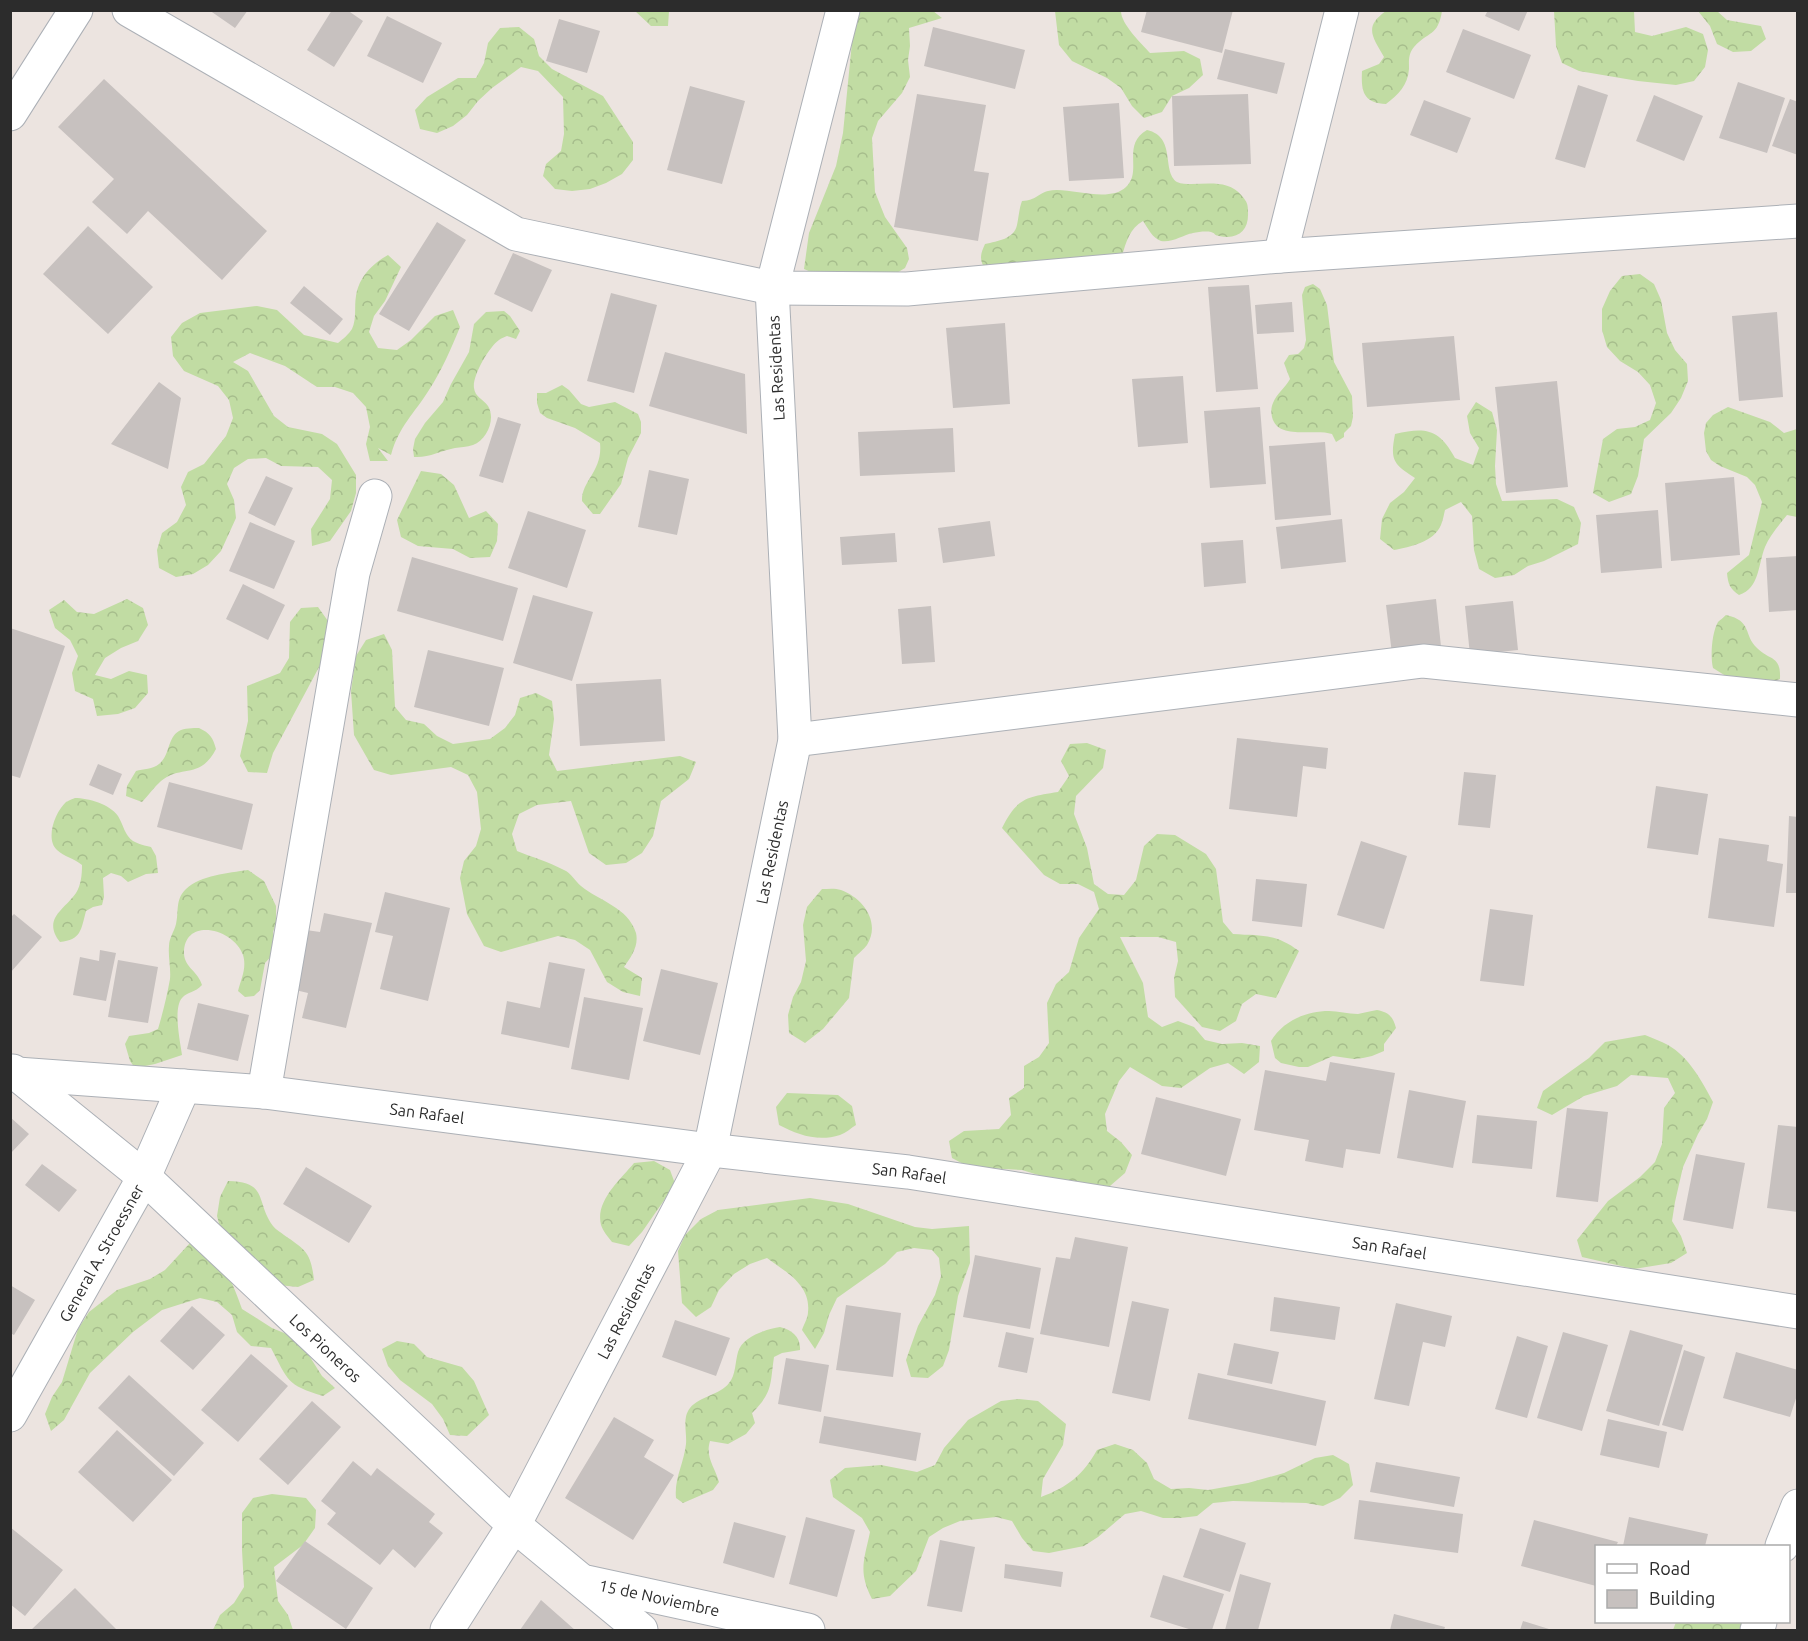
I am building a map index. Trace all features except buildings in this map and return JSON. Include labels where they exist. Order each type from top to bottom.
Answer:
[{"type":"street","points":[[10,114],[76,10]]},
{"type":"street","points":[[129,10],[516,234],[772,288],[907,289],[1280,256],[1797,221]]},
{"type":"street","name":"Las Residentas","points":[[447,1630],[514,1525],[710,1150],[795,740],[772,288],[843,10]]},
{"type":"street","points":[[1280,256],[1342,10]]},
{"type":"street","points":[[264,1092],[353,573],[375,496]]},
{"type":"street","points":[[795,740],[1423,661],[1797,700]]},
{"type":"street","name":"San Rafael","points":[[14,1071],[264,1092],[710,1150],[908,1172],[1797,1312]]},
{"type":"street","name":"Los Pioneros","points":[[14,1071],[144,1177],[514,1525],[641,1630]]},
{"type":"street","name":"General A. Stroessner","points":[[10,1415],[144,1177],[184,1086]]},
{"type":"street","points":[[1782,1545],[1797,1506]]},
{"type":"street","name":"15 de Noviembre","points":[[580,1580],[808,1630]]},
{"type":"green space","points":[[635,11],[669,11],[668,26],[651,26]]},
{"type":"green space","points":[[856,11],[933,11],[942,18],[909,28],[910,77],[902,93],[878,121],[872,138],[875,192],[885,217],[907,248],[909,259],[905,268],[895,274],[839,284],[804,269],[809,233],[836,166],[843,133]]},
{"type":"green space","points":[[1055,11],[1121,11],[1124,22],[1150,53],[1184,51],[1200,59],[1203,75],[1189,88],[1172,96],[1162,112],[1144,118],[1132,106],[1121,88],[1107,78],[1072,61],[1059,45]]},
{"type":"green space","points":[[1386,11],[1442,11],[1435,30],[1419,42],[1411,52],[1408,75],[1404,85],[1386,104],[1372,101],[1365,95],[1362,71],[1379,64],[1384,57],[1374,38],[1372,27]]},
{"type":"green space","points":[[1554,11],[1634,11],[1635,32],[1652,36],[1686,27],[1703,34],[1708,50],[1705,67],[1694,81],[1676,85],[1579,71],[1562,63],[1556,46]]},
{"type":"green space","points":[[1698,11],[1717,11],[1727,20],[1761,26],[1766,39],[1751,51],[1733,52],[1717,44],[1710,26]]},
{"type":"green space","points":[[519,27],[534,39],[539,56],[552,69],[603,96],[633,142],[633,160],[622,174],[590,189],[572,191],[555,189],[543,176],[546,164],[561,151],[564,134],[563,97],[538,71],[521,67],[492,88],[467,115],[453,126],[437,133],[420,129],[415,110],[427,97],[458,78],[476,78],[484,63],[488,43],[500,28]]},
{"type":"green space","points":[[1147,130],[1162,140],[1172,177],[1177,182],[1225,185],[1242,196],[1247,205],[1248,219],[1241,233],[1226,237],[1217,236],[1211,232],[1200,232],[1161,241],[1153,235],[1143,221],[1130,234],[1120,262],[986,270],[981,257],[985,244],[1005,239],[1013,233],[1022,201],[1048,191],[1109,194],[1126,187],[1133,173],[1135,143],[1139,136]]},
{"type":"green space","points":[[388,255],[401,267],[385,301],[374,316],[369,332],[378,348],[397,350],[411,340],[435,316],[453,310],[460,327],[438,375],[403,428],[391,455],[378,448],[388,461],[370,461],[366,444],[370,427],[366,407],[353,393],[335,387],[317,387],[285,366],[250,353],[233,362],[248,371],[274,416],[288,427],[322,434],[337,444],[356,475],[356,493],[351,511],[330,541],[312,546],[311,529],[330,499],[332,480],[318,467],[281,466],[266,458],[248,459],[234,468],[227,484],[234,500],[236,518],[221,551],[208,565],[193,574],[176,577],[159,568],[157,550],[162,533],[177,522],[186,505],[181,487],[188,472],[204,464],[226,436],[233,418],[229,400],[218,386],[184,371],[173,356],[171,337],[182,323],[200,313],[257,306],[277,310],[304,335],[338,343],[352,329],[356,296],[363,277]]},
{"type":"green space","points":[[1640,274],[1654,284],[1661,300],[1667,333],[1675,350],[1687,364],[1688,381],[1671,413],[1644,439],[1638,476],[1631,494],[1609,502],[1593,493],[1603,439],[1617,429],[1635,427],[1650,420],[1656,403],[1650,385],[1638,372],[1620,361],[1607,347],[1602,330],[1602,309],[1610,291],[1622,276]]},
{"type":"green space","points":[[1313,284],[1320,289],[1327,305],[1334,362],[1352,396],[1351,426],[1344,433],[1344,437],[1336,442],[1332,434],[1282,429],[1272,417],[1275,399],[1290,379],[1284,363],[1289,355],[1298,354],[1304,348],[1306,340],[1302,295],[1305,287]]},
{"type":"green space","points":[[504,311],[520,331],[516,339],[507,336],[495,344],[482,362],[474,383],[476,394],[490,411],[490,423],[486,434],[473,445],[414,457],[415,439],[443,402],[469,352],[474,324],[486,312]]},
{"type":"green space","points":[[562,385],[581,404],[589,407],[615,402],[638,414],[641,422],[641,433],[628,458],[621,484],[600,514],[593,514],[582,501],[585,487],[598,461],[600,443],[575,428],[547,418],[540,413],[537,403],[537,393],[546,393]]},
{"type":"green space","points":[[1476,402],[1492,412],[1497,430],[1496,484],[1502,501],[1557,499],[1574,507],[1581,523],[1578,544],[1544,561],[1528,566],[1514,575],[1495,578],[1479,569],[1474,550],[1472,516],[1461,502],[1445,510],[1438,531],[1421,543],[1394,550],[1380,539],[1382,519],[1390,503],[1404,492],[1415,478],[1395,461],[1393,450],[1395,434],[1415,431],[1431,432],[1443,441],[1455,458],[1473,465],[1479,448],[1470,433],[1467,416]]},
{"type":"green space","points":[[1728,407],[1770,422],[1784,433],[1797,429],[1797,517],[1787,515],[1769,538],[1755,581],[1746,592],[1739,595],[1730,586],[1727,573],[1749,555],[1762,502],[1755,485],[1747,477],[1720,466],[1711,460],[1706,451],[1704,433],[1706,423],[1713,415]]},
{"type":"green space","points":[[421,471],[441,474],[454,485],[469,518],[486,511],[498,524],[497,541],[490,557],[470,558],[453,549],[418,546],[401,537],[397,520]]},
{"type":"green space","points":[[127,599],[143,608],[148,625],[138,641],[105,658],[95,675],[111,679],[129,671],[147,675],[148,693],[135,708],[118,714],[97,716],[93,699],[75,691],[72,673],[78,656],[70,640],[55,628],[49,610],[64,600],[77,612],[94,614]]},
{"type":"green space","points":[[318,607],[328,621],[325,656],[273,753],[267,773],[248,772],[240,756],[248,721],[247,686],[280,673],[289,658],[290,622],[301,608]]},
{"type":"green space","points":[[1726,615],[1740,621],[1757,648],[1777,662],[1780,679],[1765,684],[1729,678],[1713,668],[1714,632],[1718,622]]},
{"type":"green space","points":[[384,634],[392,650],[395,707],[406,720],[424,724],[437,736],[453,744],[490,739],[505,728],[515,715],[520,698],[536,693],[552,701],[554,719],[549,755],[557,771],[680,756],[696,762],[689,779],[661,801],[653,836],[642,853],[626,863],[606,865],[589,853],[571,801],[537,805],[519,814],[512,834],[517,851],[566,871],[581,886],[627,917],[637,938],[634,951],[624,967],[642,978],[640,996],[623,992],[607,982],[590,950],[575,940],[558,936],[501,952],[484,946],[467,914],[460,878],[464,861],[476,846],[481,829],[477,792],[468,775],[451,767],[391,775],[374,770],[354,735],[351,691],[356,656],[366,640]]},
{"type":"green space","points":[[199,728],[210,736],[216,749],[204,765],[169,776],[158,783],[142,802],[126,796],[127,786],[136,771],[151,768],[163,761],[175,734],[183,729]]},
{"type":"green space","points":[[1087,743],[1106,750],[1103,768],[1076,796],[1074,814],[1087,848],[1094,884],[1108,894],[1124,895],[1136,880],[1144,846],[1157,834],[1175,835],[1206,854],[1216,869],[1223,922],[1233,934],[1275,938],[1299,951],[1276,998],[1256,994],[1242,1004],[1236,1021],[1220,1031],[1202,1027],[1175,997],[1174,978],[1178,961],[1176,942],[1158,937],[1120,937],[1143,983],[1148,1017],[1162,1027],[1178,1021],[1194,1027],[1205,1040],[1222,1044],[1242,1043],[1260,1046],[1259,1062],[1244,1074],[1228,1063],[1210,1068],[1181,1088],[1162,1086],[1130,1067],[1119,1081],[1105,1114],[1107,1131],[1132,1155],[1125,1173],[1110,1186],[1092,1189],[1074,1186],[1022,1170],[969,1167],[952,1158],[949,1141],[964,1131],[999,1129],[1011,1115],[1009,1098],[1024,1088],[1024,1066],[1039,1057],[1049,1043],[1047,1003],[1056,984],[1069,972],[1079,938],[1099,909],[1094,892],[1078,884],[1060,884],[1044,875],[1002,828],[1013,810],[1024,801],[1058,792],[1069,776],[1061,761],[1070,744]]},
{"type":"green space","points":[[75,798],[98,802],[110,808],[118,816],[130,839],[151,847],[156,856],[158,873],[146,874],[128,882],[121,876],[111,873],[103,878],[102,905],[86,911],[81,929],[76,936],[60,942],[53,927],[54,921],[78,890],[82,865],[57,850],[53,845],[52,833],[58,812],[66,802]]},
{"type":"green space","points":[[248,870],[264,881],[276,906],[276,923],[273,932],[277,950],[265,963],[260,990],[254,996],[245,997],[238,991],[244,960],[238,946],[230,938],[210,930],[200,930],[192,934],[186,942],[184,954],[202,985],[184,996],[179,1003],[178,1025],[182,1055],[135,1068],[130,1061],[125,1044],[129,1036],[158,1029],[170,979],[169,943],[183,893],[192,884],[207,878]]},
{"type":"green space","points":[[822,889],[841,890],[856,899],[867,912],[872,928],[867,945],[854,958],[849,998],[823,1029],[805,1043],[789,1033],[788,1015],[793,997],[801,982],[806,961],[803,925],[807,907]]},
{"type":"green space","points":[[1377,1010],[1390,1015],[1396,1028],[1384,1044],[1384,1051],[1354,1059],[1333,1056],[1308,1067],[1281,1063],[1275,1058],[1271,1041],[1282,1028],[1296,1018],[1320,1011],[1358,1014]]},
{"type":"green space","points":[[1645,1035],[1676,1050],[1689,1063],[1713,1102],[1683,1167],[1675,1202],[1672,1221],[1687,1253],[1671,1263],[1634,1269],[1582,1257],[1577,1240],[1608,1201],[1640,1177],[1655,1162],[1662,1144],[1664,1108],[1675,1093],[1668,1078],[1631,1075],[1617,1086],[1584,1096],[1552,1115],[1537,1108],[1543,1091],[1589,1058],[1605,1042]]},
{"type":"green space","points":[[787,1093],[838,1095],[852,1106],[856,1125],[840,1135],[824,1138],[816,1138],[786,1129],[779,1125],[776,1107]]},
{"type":"green space","points":[[654,1161],[670,1170],[677,1189],[682,1193],[665,1199],[642,1232],[629,1246],[612,1242],[601,1225],[600,1216],[605,1199],[634,1163]]},
{"type":"green space","points":[[228,1181],[241,1182],[256,1189],[273,1226],[306,1253],[314,1280],[298,1287],[278,1285],[268,1270],[222,1235],[217,1216],[220,1197]]},
{"type":"green space","points":[[810,1198],[848,1204],[915,1227],[932,1229],[969,1226],[970,1263],[958,1296],[949,1350],[943,1366],[928,1378],[911,1377],[906,1360],[918,1326],[935,1295],[941,1276],[939,1258],[932,1250],[914,1248],[897,1252],[885,1264],[837,1298],[824,1333],[815,1349],[802,1330],[808,1314],[806,1294],[796,1280],[767,1258],[750,1264],[734,1274],[719,1290],[711,1307],[696,1317],[682,1303],[678,1251],[685,1235],[701,1219],[718,1210]]},
{"type":"green space","points":[[190,1243],[209,1248],[220,1260],[242,1309],[272,1328],[289,1335],[303,1346],[322,1376],[335,1388],[323,1396],[295,1384],[285,1374],[271,1348],[251,1346],[237,1332],[232,1315],[217,1302],[200,1298],[162,1310],[133,1332],[90,1373],[64,1420],[51,1431],[45,1414],[62,1382],[78,1329],[89,1312],[117,1290],[150,1279],[165,1270]]},
{"type":"green space","points":[[780,1327],[795,1335],[799,1341],[800,1350],[774,1357],[767,1393],[752,1413],[755,1423],[746,1434],[728,1444],[710,1441],[710,1457],[719,1482],[713,1490],[683,1503],[676,1498],[676,1491],[686,1444],[685,1421],[690,1408],[729,1383],[738,1352],[744,1342],[762,1332]]},
{"type":"green space","points":[[397,1341],[414,1344],[427,1357],[462,1367],[474,1381],[489,1415],[467,1436],[450,1435],[443,1419],[432,1404],[400,1380],[388,1366],[382,1349]]},
{"type":"green space","points":[[1019,1399],[1038,1401],[1066,1424],[1063,1445],[1043,1479],[1041,1497],[1074,1479],[1097,1450],[1115,1444],[1133,1450],[1147,1463],[1154,1479],[1171,1489],[1208,1490],[1248,1483],[1284,1473],[1315,1458],[1333,1455],[1349,1464],[1353,1485],[1340,1498],[1323,1506],[1306,1503],[1233,1501],[1213,1503],[1197,1516],[1163,1518],[1141,1511],[1125,1514],[1084,1546],[1049,1553],[1033,1551],[1012,1521],[996,1517],[960,1521],[929,1537],[916,1571],[890,1596],[872,1599],[864,1573],[864,1559],[870,1532],[862,1518],[833,1497],[830,1480],[845,1468],[881,1465],[917,1472],[935,1465],[944,1448],[968,1420],[1001,1401]]},
{"type":"green space","points":[[272,1494],[306,1498],[316,1510],[315,1528],[303,1545],[274,1567],[278,1601],[288,1615],[293,1630],[213,1630],[220,1615],[234,1603],[244,1587],[242,1513],[253,1498]]},
{"type":"green space","points":[[1676,1623],[1750,1623],[1746,1630],[1673,1630]]}]
